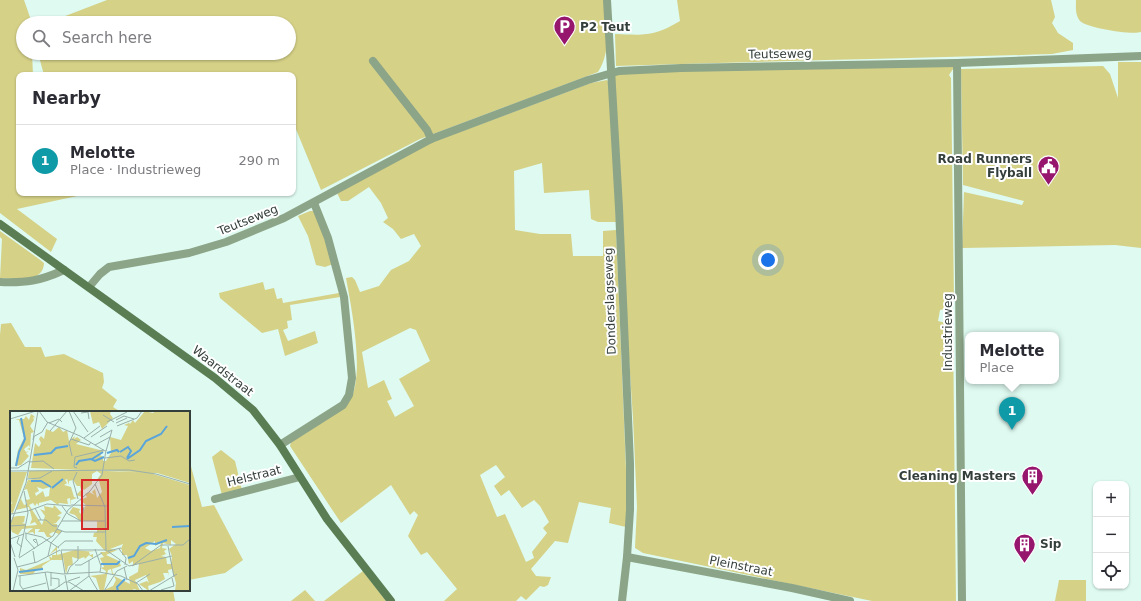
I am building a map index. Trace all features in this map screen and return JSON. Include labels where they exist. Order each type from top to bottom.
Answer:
[{"type":"street","name":"Donderslagseweg","points":[[607,0],[610,73],[619,208],[630,464],[628,557],[622,601]]},
{"type":"street","name":"Teutseweg","points":[[89,287],[100,274],[109,267],[189,253],[226,242],[284,218],[314,203],[431,139],[610,73],[629,70],[681,68],[957,63],[1141,56]]},
{"type":"street","points":[[373,61],[427,130],[431,139]]},
{"type":"street","name":"Industrieweg","points":[[957,63],[962,601]]},
{"type":"street","points":[[280,445],[343,405],[349,395],[352,378],[344,297],[328,238],[314,203]]},
{"type":"street","name":"Waardstraat","points":[[0,224],[235,393],[253,410],[280,445],[328,519],[391,601]]},
{"type":"street","points":[[0,282],[19,283],[44,279],[64,270]]},
{"type":"street","name":"Helstraat","points":[[215,499],[300,477]]},
{"type":"street","name":"Pleinstraat","points":[[628,557],[785,586],[850,601]]},
{"type":"shaded area","points":[[0,0],[24,0],[30,16],[16,16],[16,60],[32,60],[33,72],[16,72],[16,196],[77,196],[17,209],[57,239],[51,252],[0,213]]},
{"type":"shaded area","points":[[107,0],[605,0],[607,46],[598,72],[420,139],[321,190],[296,129],[296,72],[43,72],[40,60],[296,60],[296,16],[65,16]]},
{"type":"shaded area","points":[[677,0],[1051,0],[1055,17],[1052,23],[1058,33],[1073,43],[1073,50],[1052,54],[616,66],[615,34],[649,34],[671,26],[680,21]]},
{"type":"shaded area","points":[[1076,0],[1141,0],[1141,32],[1128,33],[1084,24],[1077,16]]},
{"type":"shaded area","points":[[1118,62],[1141,62],[1141,248],[1115,245],[962,248],[964,192],[1022,205],[1024,201],[963,185],[961,69],[1103,66],[1110,74],[1118,98]]},
{"type":"shaded area","points":[[957,63],[949,75],[951,78],[954,299],[952,307],[940,310],[938,321],[950,324],[953,329],[956,601],[872,601],[643,553],[635,548],[637,507],[633,418],[610,73]]},
{"type":"shaded area","points":[[607,80],[610,85],[616,222],[598,222],[591,219],[589,190],[544,193],[542,163],[514,171],[515,230],[540,234],[571,234],[573,256],[603,256],[603,231],[616,230],[627,493],[626,527],[609,523],[611,508],[579,502],[568,543],[555,541],[531,569],[536,576],[551,577],[548,585],[544,587],[540,586],[526,600],[521,596],[516,601],[444,601],[457,589],[427,552],[421,555],[408,536],[418,515],[414,511],[410,515],[391,485],[341,523],[290,446],[291,442],[345,406],[349,402],[354,391],[357,360],[356,342],[346,278],[352,277],[355,280],[360,292],[379,286],[391,270],[409,261],[421,246],[414,234],[401,239],[393,229],[383,222],[388,218],[381,203],[369,187],[348,201],[341,201],[337,193],[430,143],[591,83]],"holes":[[[410,328],[416,330],[430,361],[399,379],[414,406],[395,417],[387,401],[392,399],[384,380],[368,388],[362,352]],[[496,465],[505,477],[494,486],[501,496],[509,490],[522,508],[534,500],[540,506],[549,522],[543,528],[547,533],[532,552],[534,558],[526,562],[505,514],[497,517],[480,475]]]},
{"type":"shaded area","points":[[314,211],[316,214],[333,264],[325,267],[316,265],[308,236],[298,216]]},
{"type":"shaded area","points":[[0,231],[44,263],[39,274],[27,279],[0,278],[2,239],[0,237]]},
{"type":"shaded area","points":[[263,282],[265,290],[274,288],[277,299],[282,298],[283,303],[339,293],[340,297],[290,305],[292,320],[287,321],[288,328],[283,330],[288,341],[315,331],[318,343],[285,356],[278,329],[262,333],[220,298],[219,293]]},
{"type":"shaded area","points":[[11,323],[25,347],[41,347],[45,357],[64,354],[103,373],[104,382],[102,388],[117,400],[113,407],[119,411],[10,411],[10,591],[173,591],[175,601],[0,601],[1,324]]},
{"type":"shaded area","points":[[221,450],[235,461],[242,490],[222,495],[212,457]]},
{"type":"shaded area","points":[[190,463],[202,507],[214,505],[243,560],[225,573],[190,580]]},
{"type":"shaded area","points":[[363,571],[386,601],[324,601]]},
{"type":"shaded area","points":[[1059,580],[1086,580],[1086,601],[1055,601]]},
{"type":"shaded area","points":[[305,590],[315,601],[291,601]]},
{"type":"place","name":"P2 Teut","points":[[564,46]]},
{"type":"place","name":"Road Runners Flyball","points":[[1048,186]]},
{"type":"place","name":"Melotte","points":[[1012,430]]},
{"type":"place","name":"Cleaning Masters","points":[[1032,496]]},
{"type":"place","name":"Sip","points":[[1024,564]]}]
